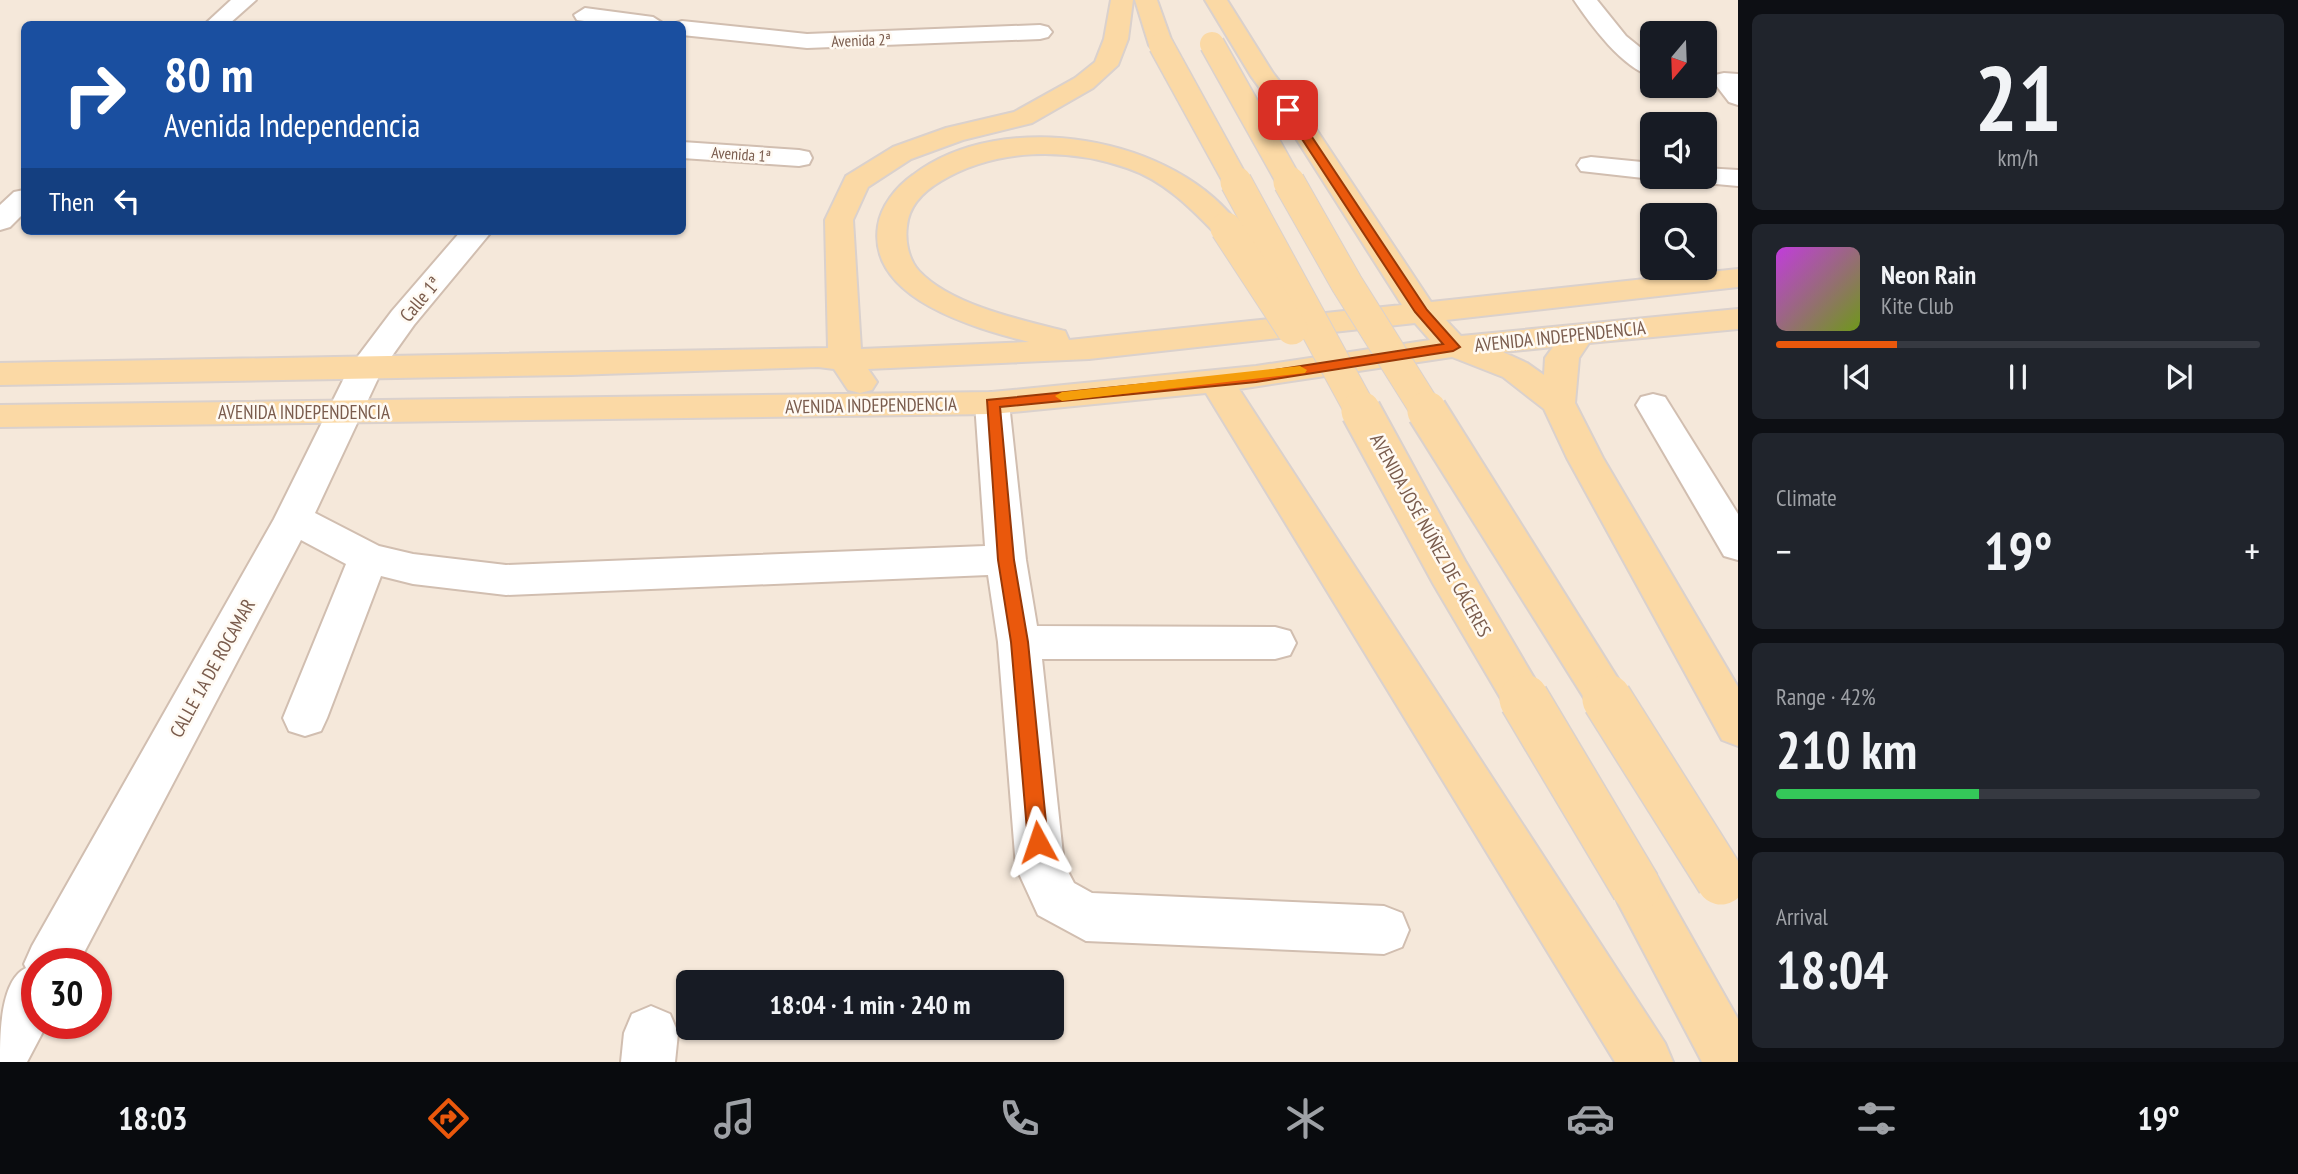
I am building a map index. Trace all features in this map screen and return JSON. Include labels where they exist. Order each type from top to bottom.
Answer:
[{"type":"main road","points":[[876,405],[845,360],[839,220],[856,182],[902,153],[955,134],[1023,118],[1084,83],[1106,65],[1116,39],[1122,0]]},
{"type":"main road","name":"AVENIDA JOSÉ NÚÑEZ DE CÁCERES","points":[[1146,0],[1161,45],[1449,572],[1636,887],[1732,1062]]},
{"type":"main road","points":[[1194,0],[1212,44],[1347,284],[1730,893]]},
{"type":"main road","points":[[1216,0],[1422,312],[1453,347],[1515,370],[1558,403],[1585,458],[1738,727]]},
{"type":"main road","points":[[1089,349],[1068,341],[1016,330],[971,313],[928,292],[898,266],[891,241],[891,219],[903,198],[920,181],[943,167],[981,153],[1017,147],[1095,151],[1139,162],[1197,198],[1226,228],[1449,572]]},
{"type":"main road","name":"AVENIDA INDEPENDENCIA","points":[[0,374],[366,369],[818,357],[845,360],[1089,349],[1738,278]]},
{"type":"main road","name":"AVENIDA INDEPENDENCIA","points":[[0,416],[992,403],[1215,382],[1453,347],[1738,319]]},
{"type":"main road","points":[[1558,403],[1562,358],[1579,334]]},
{"type":"main road","points":[[1215,382],[1239,414],[1646,1062]]},
{"type":"street","points":[[220,21],[245,0]]},
{"type":"street","points":[[581,20],[603,0]]},
{"type":"street","points":[[1585,0],[1618,41],[1640,59]]},
{"type":"street","points":[[581,20],[599,21]]},
{"type":"street","name":"Avenida 2ª","points":[[686,28],[807,41],[1040,32]]},
{"type":"street","name":"Avenida 1ª","points":[[686,150],[799,158]]},
{"type":"street","points":[[1591,165],[1640,170]]},
{"type":"street","points":[[1717,177],[1738,178]]},
{"type":"street","points":[[0,221],[21,201]]},
{"type":"street","name":"Calle 1ª","points":[[366,369],[403,318],[474,235]]},
{"type":"street","name":"CALLE 1A DE ROCAMAR","points":[[59,948],[293,519],[342,412],[366,369]]},
{"type":"street","points":[[992,403],[1006,560],[1019,642],[1040,867],[1056,899],[1086,916],[1384,930]]},
{"type":"street","points":[[1653,405],[1738,546]]},
{"type":"street","points":[[293,519],[368,558],[413,569],[506,580],[1006,560]]},
{"type":"street","points":[[305,718],[368,558]]},
{"type":"street","points":[[1019,642],[1275,643]]},
{"type":"street","points":[[0,1057],[21,1018]]},
{"type":"shaded area","points":[[0,0],[1738,0],[1738,1062],[0,1062]]},
{"type":"slow traffic","points":[[1062,396],[1256,377],[1300,370]]},
{"type":"route","points":[[1038,842],[1019,642],[1006,560],[992,403],[1256,377],[1453,347],[1422,312],[1288,110]]}]
